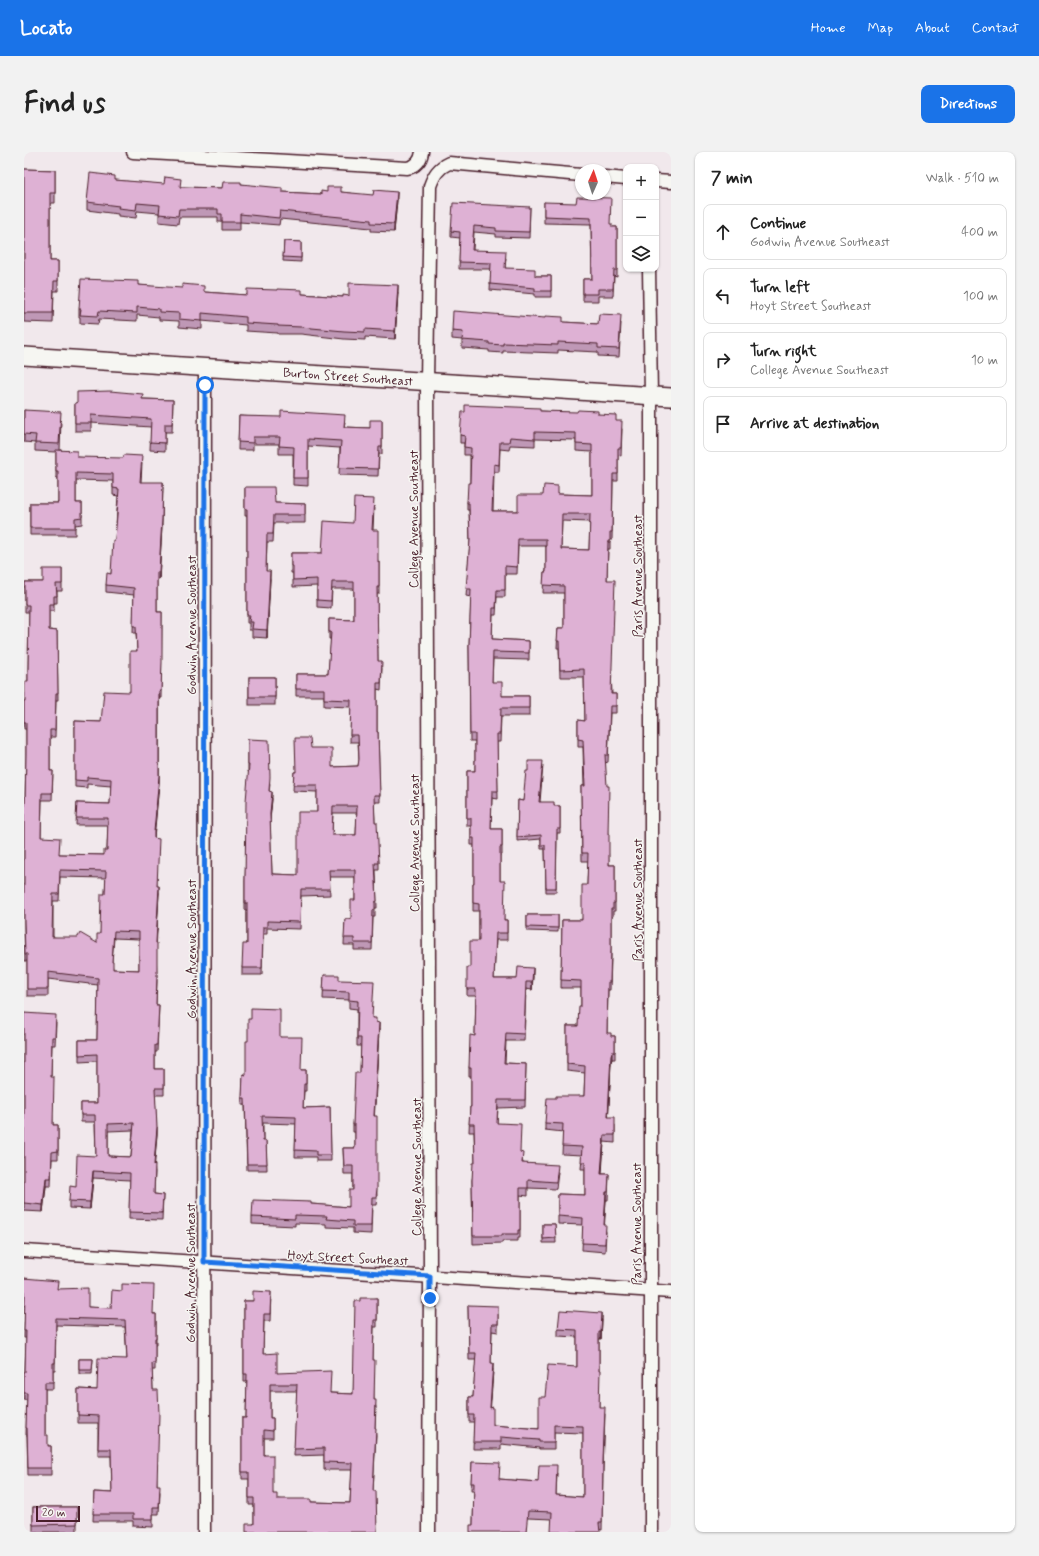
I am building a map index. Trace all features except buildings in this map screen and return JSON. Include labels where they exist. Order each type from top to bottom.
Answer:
[{"type":"main road","name":"Burton Street Southeast","points":[[24,356],[671,397]]},
{"type":"street","points":[[133,152],[408,168],[417,164],[422,153]]},
{"type":"street","name":"College Avenue Southeast","points":[[429,1532],[430,1276],[427,381],[430,186],[433,176],[440,167],[449,163],[575,174]]},
{"type":"street","points":[[611,178],[623,179]]},
{"type":"street","points":[[659,181],[671,182]]},
{"type":"street","name":"Paris Avenue Southeast","points":[[650,272],[651,1532]]},
{"type":"street","name":"Godwin Avenue Southeast","points":[[204,1532],[205,367]]},
{"type":"street","name":"Hoyt Street Southeast","points":[[24,1250],[671,1292]]},
{"type":"route","points":[[205,385],[204,1262],[430,1276],[430,1298]]}]
